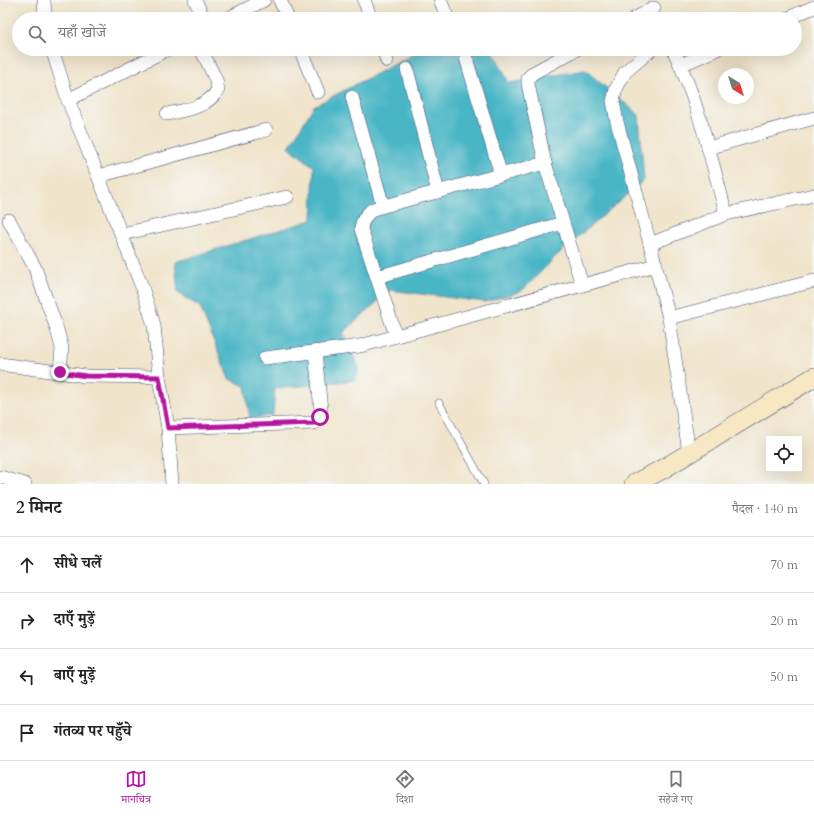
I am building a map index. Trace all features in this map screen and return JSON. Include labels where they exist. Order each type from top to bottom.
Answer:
[{"type":"street","points":[[44,0],[45,12]]},
{"type":"street","points":[[195,0],[201,12]]},
{"type":"street","points":[[241,12],[264,0]]},
{"type":"street","points":[[280,0],[285,12]]},
{"type":"street","points":[[364,0],[368,12]]},
{"type":"street","points":[[440,0],[445,12]]},
{"type":"street","points":[[801,12],[814,6]]},
{"type":"street","points":[[54,56],[68,100],[122,234],[142,287],[154,325],[159,377],[168,428],[172,484]]},
{"type":"street","points":[[68,100],[154,56]]},
{"type":"street","points":[[167,114],[195,108],[206,102],[218,90],[216,80],[204,56]]},
{"type":"street","points":[[303,56],[318,92]]},
{"type":"street","points":[[564,56],[533,73],[528,78],[545,163],[582,285]]},
{"type":"street","points":[[644,56],[625,72],[616,88],[613,101],[617,122],[669,318],[690,453]]},
{"type":"street","points":[[676,56],[681,65],[708,148],[726,214]]},
{"type":"street","points":[[681,65],[701,56]]},
{"type":"street","points":[[466,58],[501,175]]},
{"type":"street","points":[[407,70],[438,192]]},
{"type":"street","points":[[352,97],[383,206]]},
{"type":"street","points":[[708,148],[814,118]]},
{"type":"street","points":[[99,176],[266,130]]},
{"type":"street","points":[[396,336],[361,229],[362,221],[365,216],[373,209],[383,206],[545,163]]},
{"type":"street","points":[[650,244],[726,214],[814,195]]},
{"type":"street","points":[[122,234],[287,197]]},
{"type":"street","points":[[9,220],[35,268],[49,307],[62,348],[60,372]]},
{"type":"street","points":[[377,277],[563,223]]},
{"type":"street","points":[[265,358],[360,346],[656,265]]},
{"type":"street","points":[[669,318],[814,281]]},
{"type":"street","points":[[168,428],[314,423],[320,417],[321,410],[315,352]]},
{"type":"street","points":[[0,364],[86,376],[159,377]]},
{"type":"street","points":[[634,484],[690,453],[814,377]]},
{"type":"street","points":[[0,477],[23,484]]},
{"type":"lane","points":[[439,403],[484,484]]},
{"type":"water","points":[[410,56],[496,56],[509,83],[585,70],[639,115],[644,180],[556,256],[522,291],[485,302],[390,290],[343,333],[359,368],[355,380],[275,389],[273,415],[250,419],[245,386],[229,379],[200,307],[178,293],[175,262],[312,220],[314,167],[289,147],[314,106]]},
{"type":"route","points":[[60,372],[86,376],[159,377],[168,428],[314,423],[320,417]]}]
